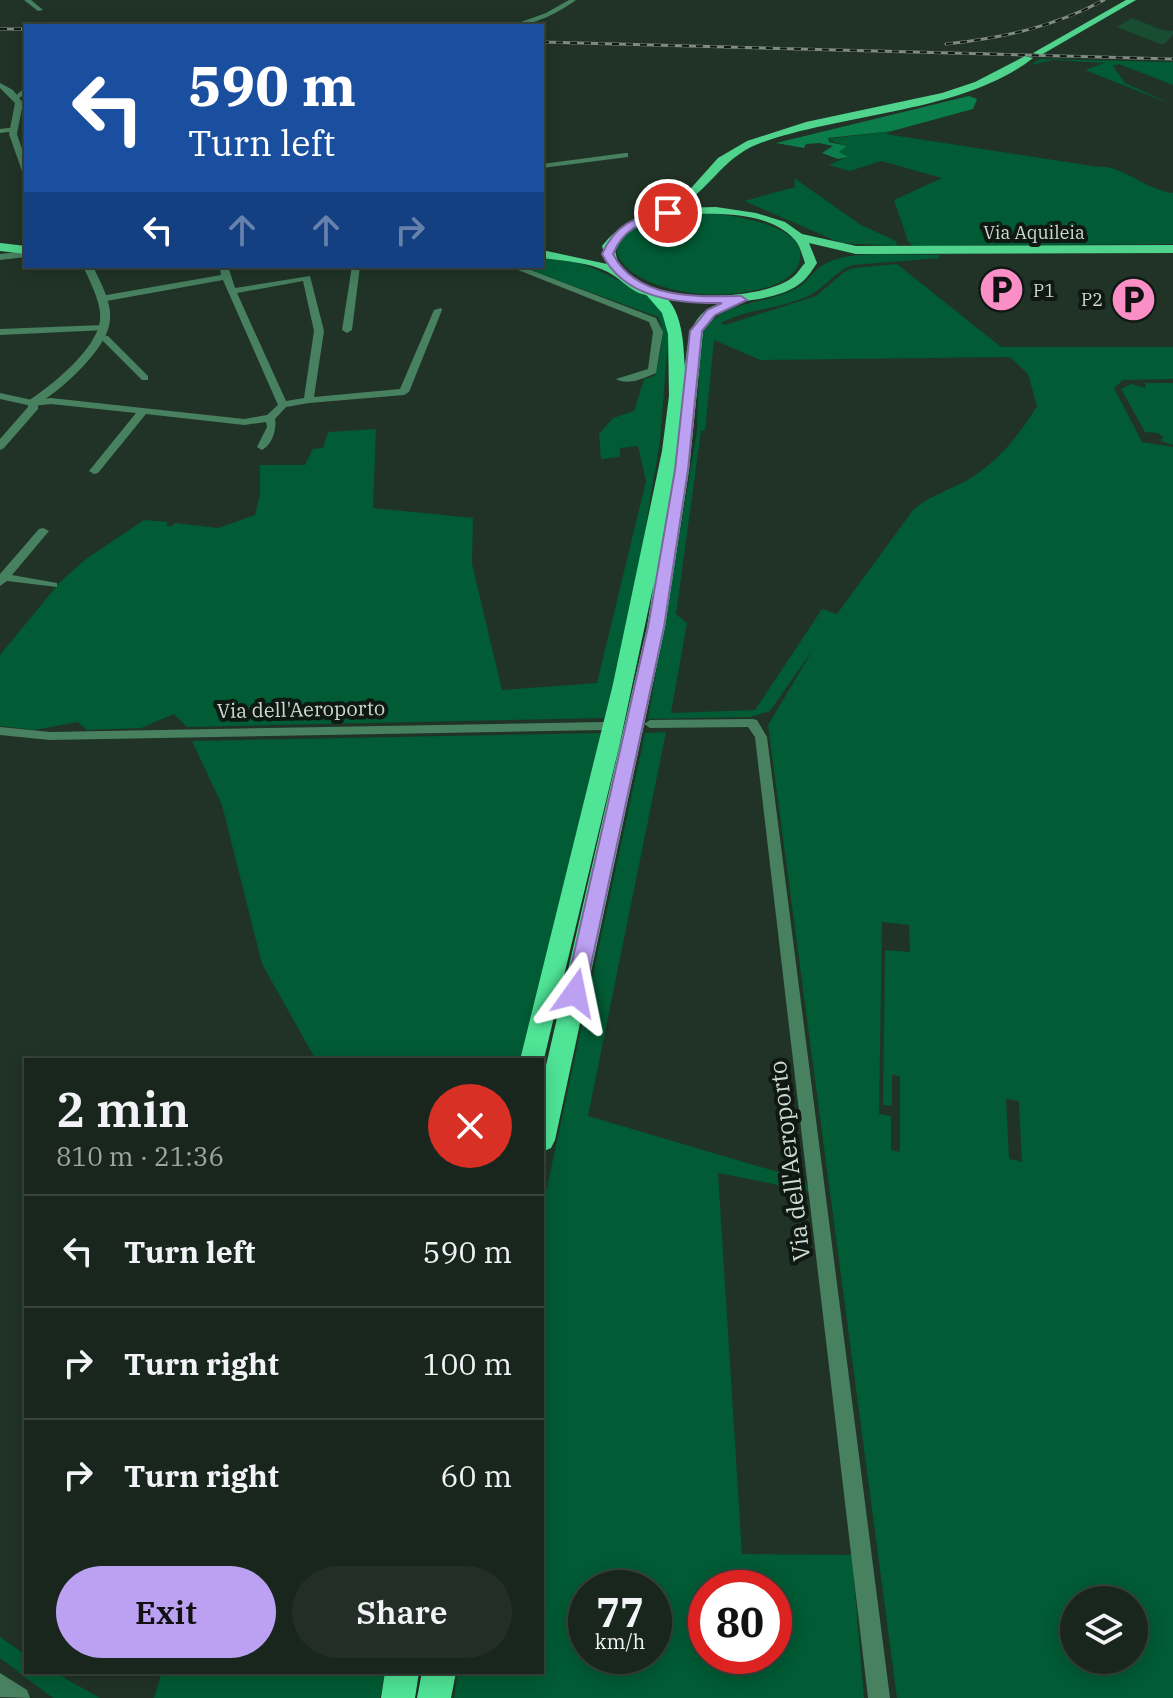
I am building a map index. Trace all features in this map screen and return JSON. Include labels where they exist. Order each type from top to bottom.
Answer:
[{"type":"highway","points":[[533,1058],[620,694],[663,488],[676,387],[676,339],[671,313],[665,302],[650,291]]},
{"type":"highway","points":[[544,1131],[656,627],[681,470],[696,331],[711,312],[741,300]]},
{"type":"highway","points":[[398,1698],[402,1674]]},
{"type":"highway","points":[[434,1698],[439,1674]]},
{"type":"main road","points":[[544,253],[586,246],[616,235],[682,202],[731,153],[771,135],[945,95],[997,76],[1132,0]]},
{"type":"main road","points":[[711,172],[709,179],[716,195],[747,214]]},
{"type":"main road","points":[[650,217],[695,210],[747,214]]},
{"type":"main road","name":"Via Aquileia","points":[[747,214],[777,224],[799,237],[834,247],[895,251],[1173,249]]},
{"type":"main road","points":[[616,235],[607,254],[616,271]]},
{"type":"main road","points":[[799,237],[810,256],[807,269]]},
{"type":"main road","name":"Via Aquileia","points":[[650,291],[699,300],[741,300],[790,285],[807,269],[831,257],[895,251]]},
{"type":"main road","points":[[2,253],[24,254]]},
{"type":"main road","points":[[544,253],[587,261],[616,271],[650,291]]},
{"type":"street","points":[[27,0],[40,10]]},
{"type":"street","points":[[519,24],[548,14],[573,0]]},
{"type":"street","points":[[0,85],[16,98],[23,115],[13,129],[0,131]]},
{"type":"street","points":[[16,98],[24,91]]},
{"type":"street","points":[[13,129],[24,165]]},
{"type":"street","points":[[544,166],[625,155]]},
{"type":"street","points":[[89,268],[101,299],[101,332],[145,378]]},
{"type":"street","points":[[347,330],[356,268]]},
{"type":"street","points":[[517,268],[653,320],[658,332],[653,371],[621,379]]},
{"type":"street","points":[[101,299],[225,272],[283,405]]},
{"type":"street","points":[[232,291],[307,278],[319,331],[309,400]]},
{"type":"street","points":[[0,396],[32,403],[51,401],[244,422],[270,418],[283,405],[309,400],[404,392],[438,310]]},
{"type":"street","points":[[0,332],[101,332]]},
{"type":"street","points":[[32,403],[49,392],[101,332]]},
{"type":"street","points":[[0,446],[34,407],[32,403]]},
{"type":"street","points":[[94,471],[143,411]]},
{"type":"street","points":[[262,447],[272,427],[270,418]]},
{"type":"street","points":[[1,579],[43,531]]},
{"type":"street","points":[[1,579],[53,585]]},
{"type":"street","name":"Via dell'Aeroporto","points":[[650,724],[737,721],[752,723],[761,737],[879,1698]]},
{"type":"street","name":"Via dell'Aeroporto","points":[[0,731],[50,736],[604,726]]},
{"type":"street","points":[[0,1684],[19,1698]]},
{"type":"shaded area","points":[[1132,18],[1173,31],[1173,34],[1165,44],[1160,44],[1117,27]]},
{"type":"shaded area","points":[[1040,59],[1173,62],[1173,85],[1119,64],[1113,66],[1125,83],[1173,105],[1085,70],[1105,63],[1053,60],[1031,65]]},
{"type":"shaded area","points":[[892,131],[886,134],[1116,169],[1173,193],[1173,244],[913,246],[908,241],[894,200],[942,178],[881,161],[850,171],[829,165],[847,157],[839,152],[846,146],[827,139]]},
{"type":"shaded area","points":[[794,178],[861,225],[896,241],[897,246],[841,243],[744,201],[795,187]]},
{"type":"shaded area","points":[[708,213],[767,224],[782,231],[794,239],[800,250],[797,268],[772,286],[718,295],[680,291],[647,281],[625,266],[617,250],[625,234],[655,221]]},
{"type":"shaded area","points":[[939,255],[939,258],[853,265],[806,297],[721,323],[725,325],[816,296],[844,272],[854,268],[897,264],[1001,347],[1173,347],[1173,379],[1123,380],[1114,388],[1142,442],[1173,447],[1173,1698],[897,1698],[768,725],[814,648],[770,711],[750,717],[648,719],[697,431],[700,339],[718,316],[731,309],[787,293],[800,286],[820,267],[849,256]],"holes":[[[714,340],[760,360],[1010,357],[1028,374],[1037,406],[1017,436],[993,461],[974,476],[913,510],[837,614],[822,609],[755,710],[671,713],[687,623],[676,614],[701,431],[705,430]],[[882,922],[909,925],[910,952],[885,950],[883,1105],[892,1106],[892,1075],[900,1076],[900,1152],[891,1150],[891,1116],[879,1114]],[[1006,1099],[1019,1101],[1022,1162],[1009,1159]]]},
{"type":"shaded area","points":[[544,257],[588,266],[654,298],[662,306],[669,329],[660,441],[629,628],[604,718],[187,727],[174,714],[141,728],[87,730],[78,722],[34,730],[0,726],[0,655],[60,582],[86,559],[144,520],[168,522],[166,526],[175,523],[218,528],[255,515],[260,495],[260,465],[305,465],[313,449],[323,448],[328,432],[376,429],[373,508],[473,518],[472,564],[502,690],[597,683],[646,481],[638,446],[620,448],[620,457],[601,459],[599,434],[613,418],[634,411],[644,379],[655,376],[662,331],[658,317],[524,268],[544,268]]},
{"type":"shaded area","points":[[1145,383],[1173,383],[1173,445],[1161,441],[1163,437],[1158,433],[1145,432],[1121,389],[1131,384],[1146,388]]},
{"type":"shaded area","points":[[666,732],[588,1116],[805,1180],[809,1191],[718,1173],[742,1554],[852,1555],[864,1698],[454,1698],[458,1674],[544,1674],[544,1201],[645,733]]},
{"type":"shaded area","points":[[601,733],[522,1058],[315,1058],[262,964],[222,805],[192,741]]},
{"type":"shaded area","points":[[0,1637],[24,1654],[24,1674],[58,1674],[100,1698],[53,1698],[0,1658]]},
{"type":"shaded area","points":[[161,1674],[385,1674],[380,1698],[154,1698]]},
{"type":"green space","points":[[969,96],[977,99],[973,109],[892,131],[828,138],[829,142],[847,146],[839,152],[848,157],[838,159],[822,153],[833,146],[819,143],[806,144],[804,148],[776,143]]},
{"type":"railway","points":[[946,44],[1027,30],[1104,0]]},
{"type":"railway","points":[[0,29],[24,29]]},
{"type":"railway","points":[[544,42],[1173,59]]},
{"type":"place","name":"P1","points":[[1002,290]]},
{"type":"place","name":"P2","points":[[1134,299]]},
{"type":"route","points":[[575,993],[656,627],[681,470],[696,331],[711,312],[741,300],[699,300],[659,294],[641,288],[616,271],[607,254],[608,246],[616,235],[637,221],[668,213]]}]
